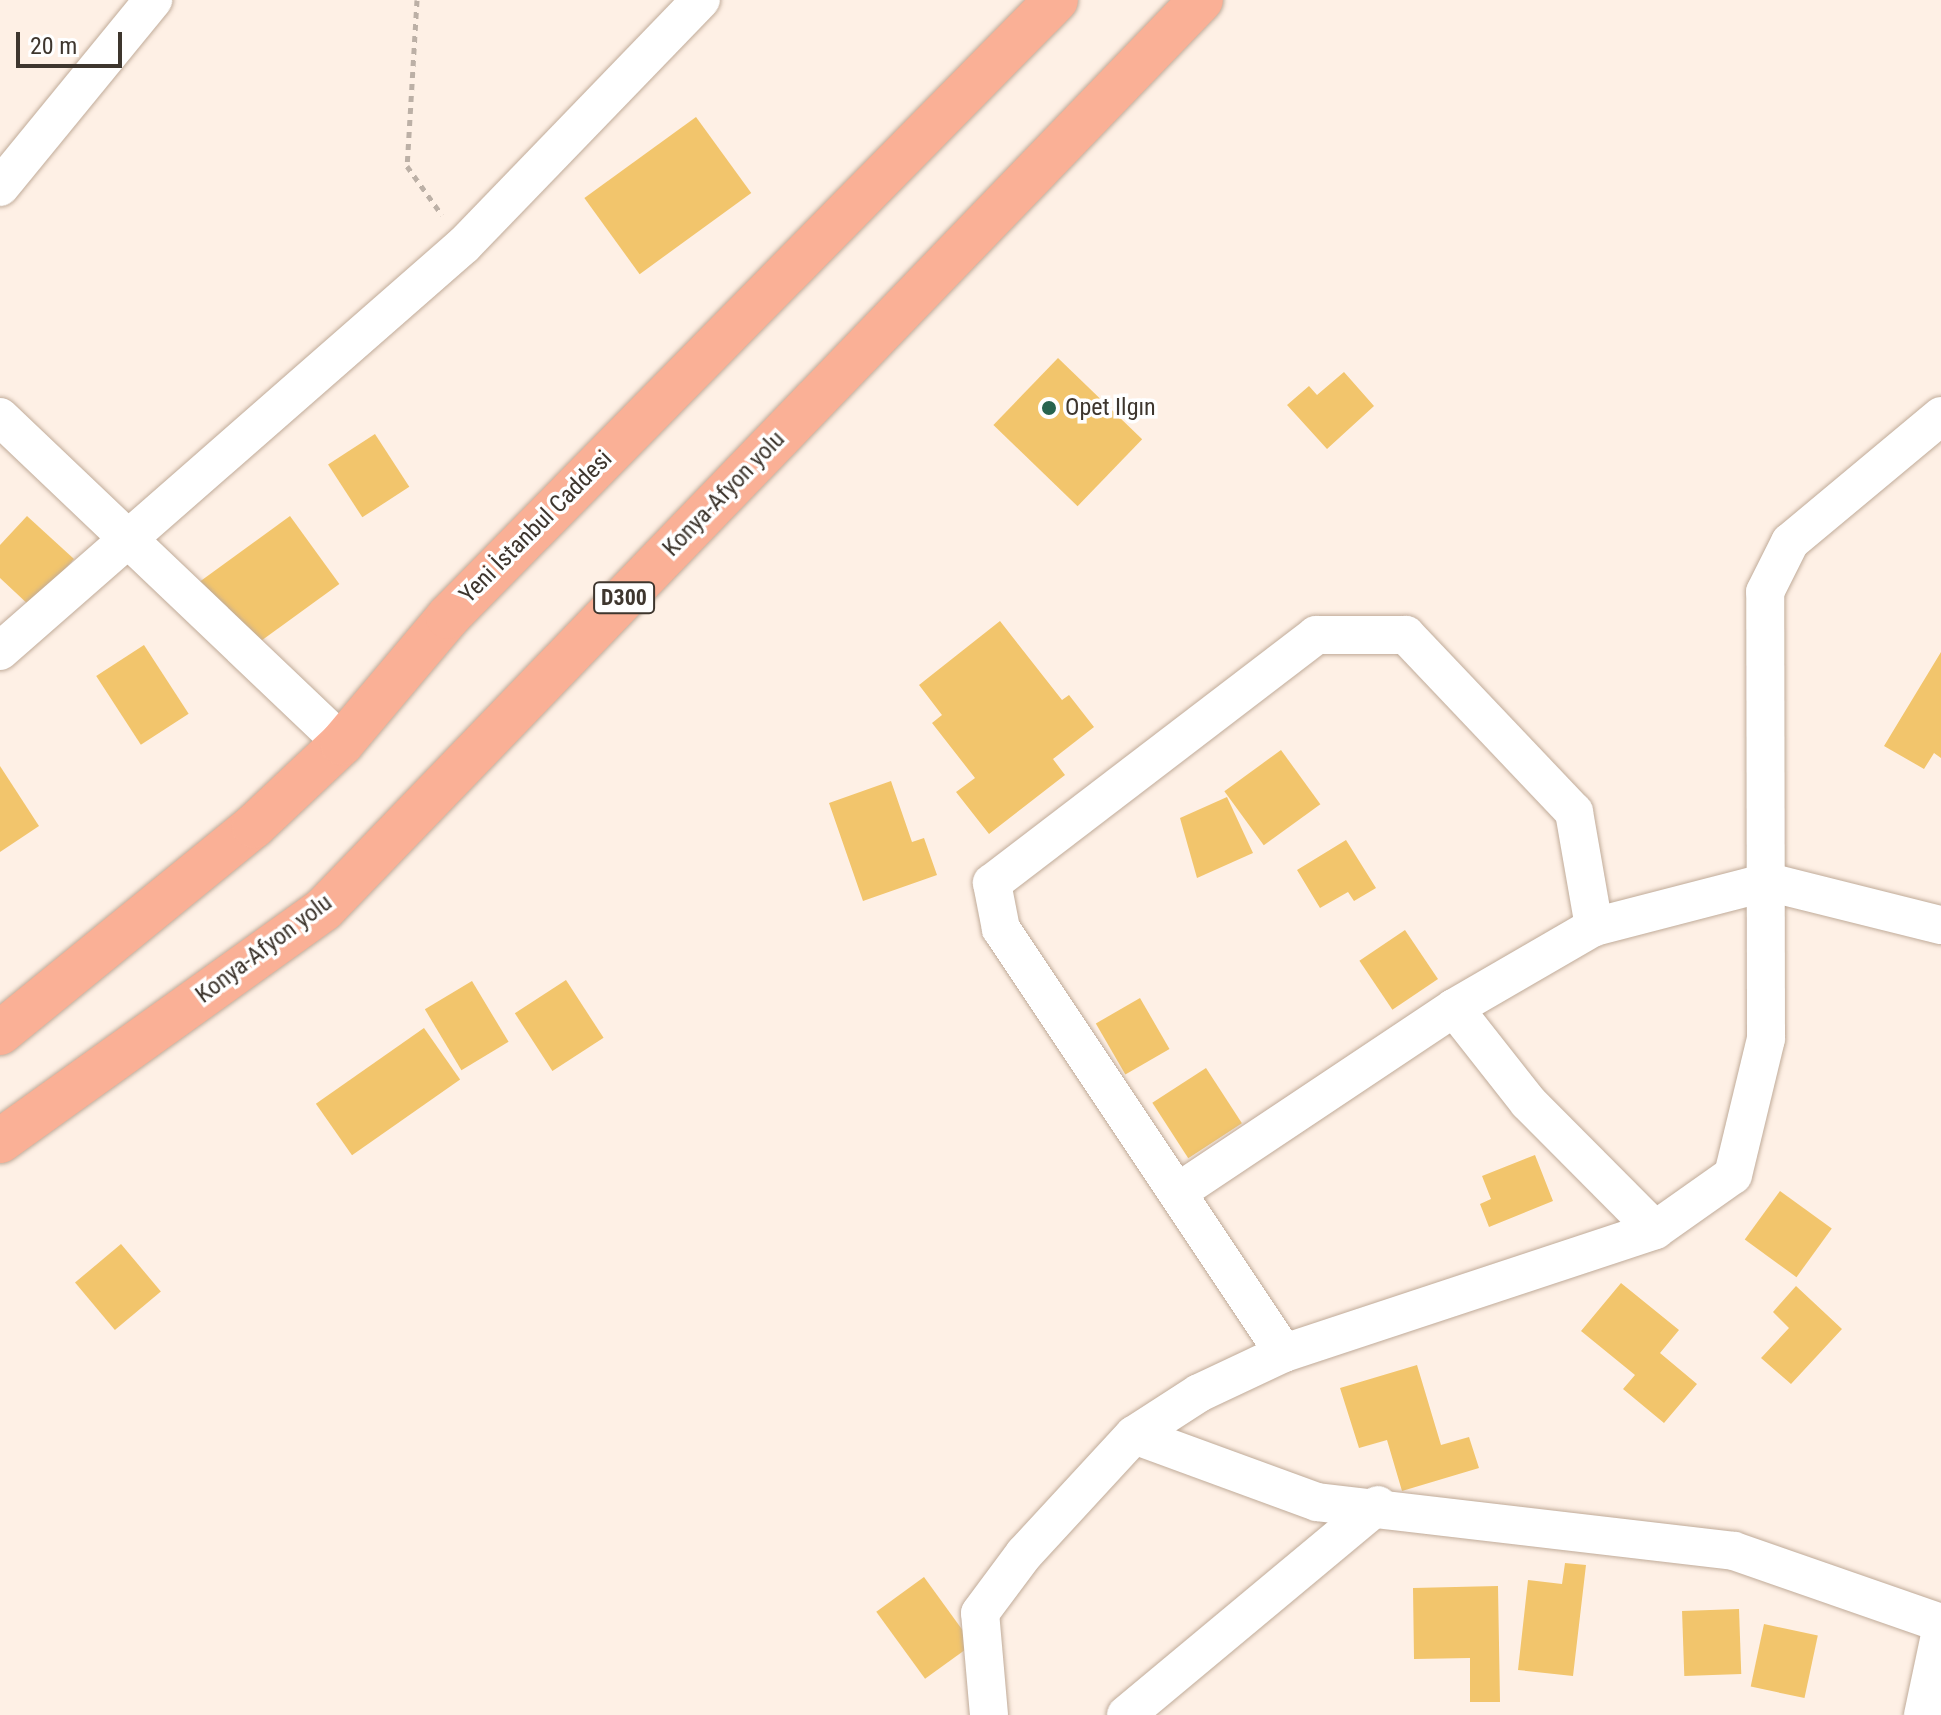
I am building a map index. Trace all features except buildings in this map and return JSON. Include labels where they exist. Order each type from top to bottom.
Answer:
[{"type":"highway","name":"Yeni İstanbul Caddesi","points":[[0,1033],[254,826],[342,743],[448,617],[1056,0]]},
{"type":"highway","name":"Konya-Afyon yolu","points":[[0,1141],[324,909],[1201,0]]},
{"type":"street","points":[[0,187],[153,0]]},
{"type":"street","points":[[0,651],[464,245],[701,0]]},
{"type":"street","points":[[989,1715],[980,1613],[1024,1554],[1134,1435],[1199,1393],[1284,1353],[1655,1230],[1733,1175],[1766,1039],[1765,592],[1790,542],[1941,416]]},
{"type":"street","points":[[0,417],[126,541],[342,743]]},
{"type":"street","points":[[1284,1353],[1001,929],[992,883],[1316,635],[1406,635],[1574,812],[1594,927]]},
{"type":"street","points":[[1178,1192],[1454,1008],[1594,927],[1768,882],[1941,925]]},
{"type":"street","points":[[1454,1008],[1528,1102],[1655,1230]]},
{"type":"street","points":[[1134,1435],[1317,1502],[1378,1505],[1734,1551],[1941,1623]]},
{"type":"street","points":[[1126,1715],[1378,1505]]},
{"type":"street","points":[[1923,1715],[1941,1630]]},
{"type":"path","points":[[417,0],[407,166],[464,245]]},
{"type":"place","name":"Opet Ilgın","points":[[1049,408]]}]
